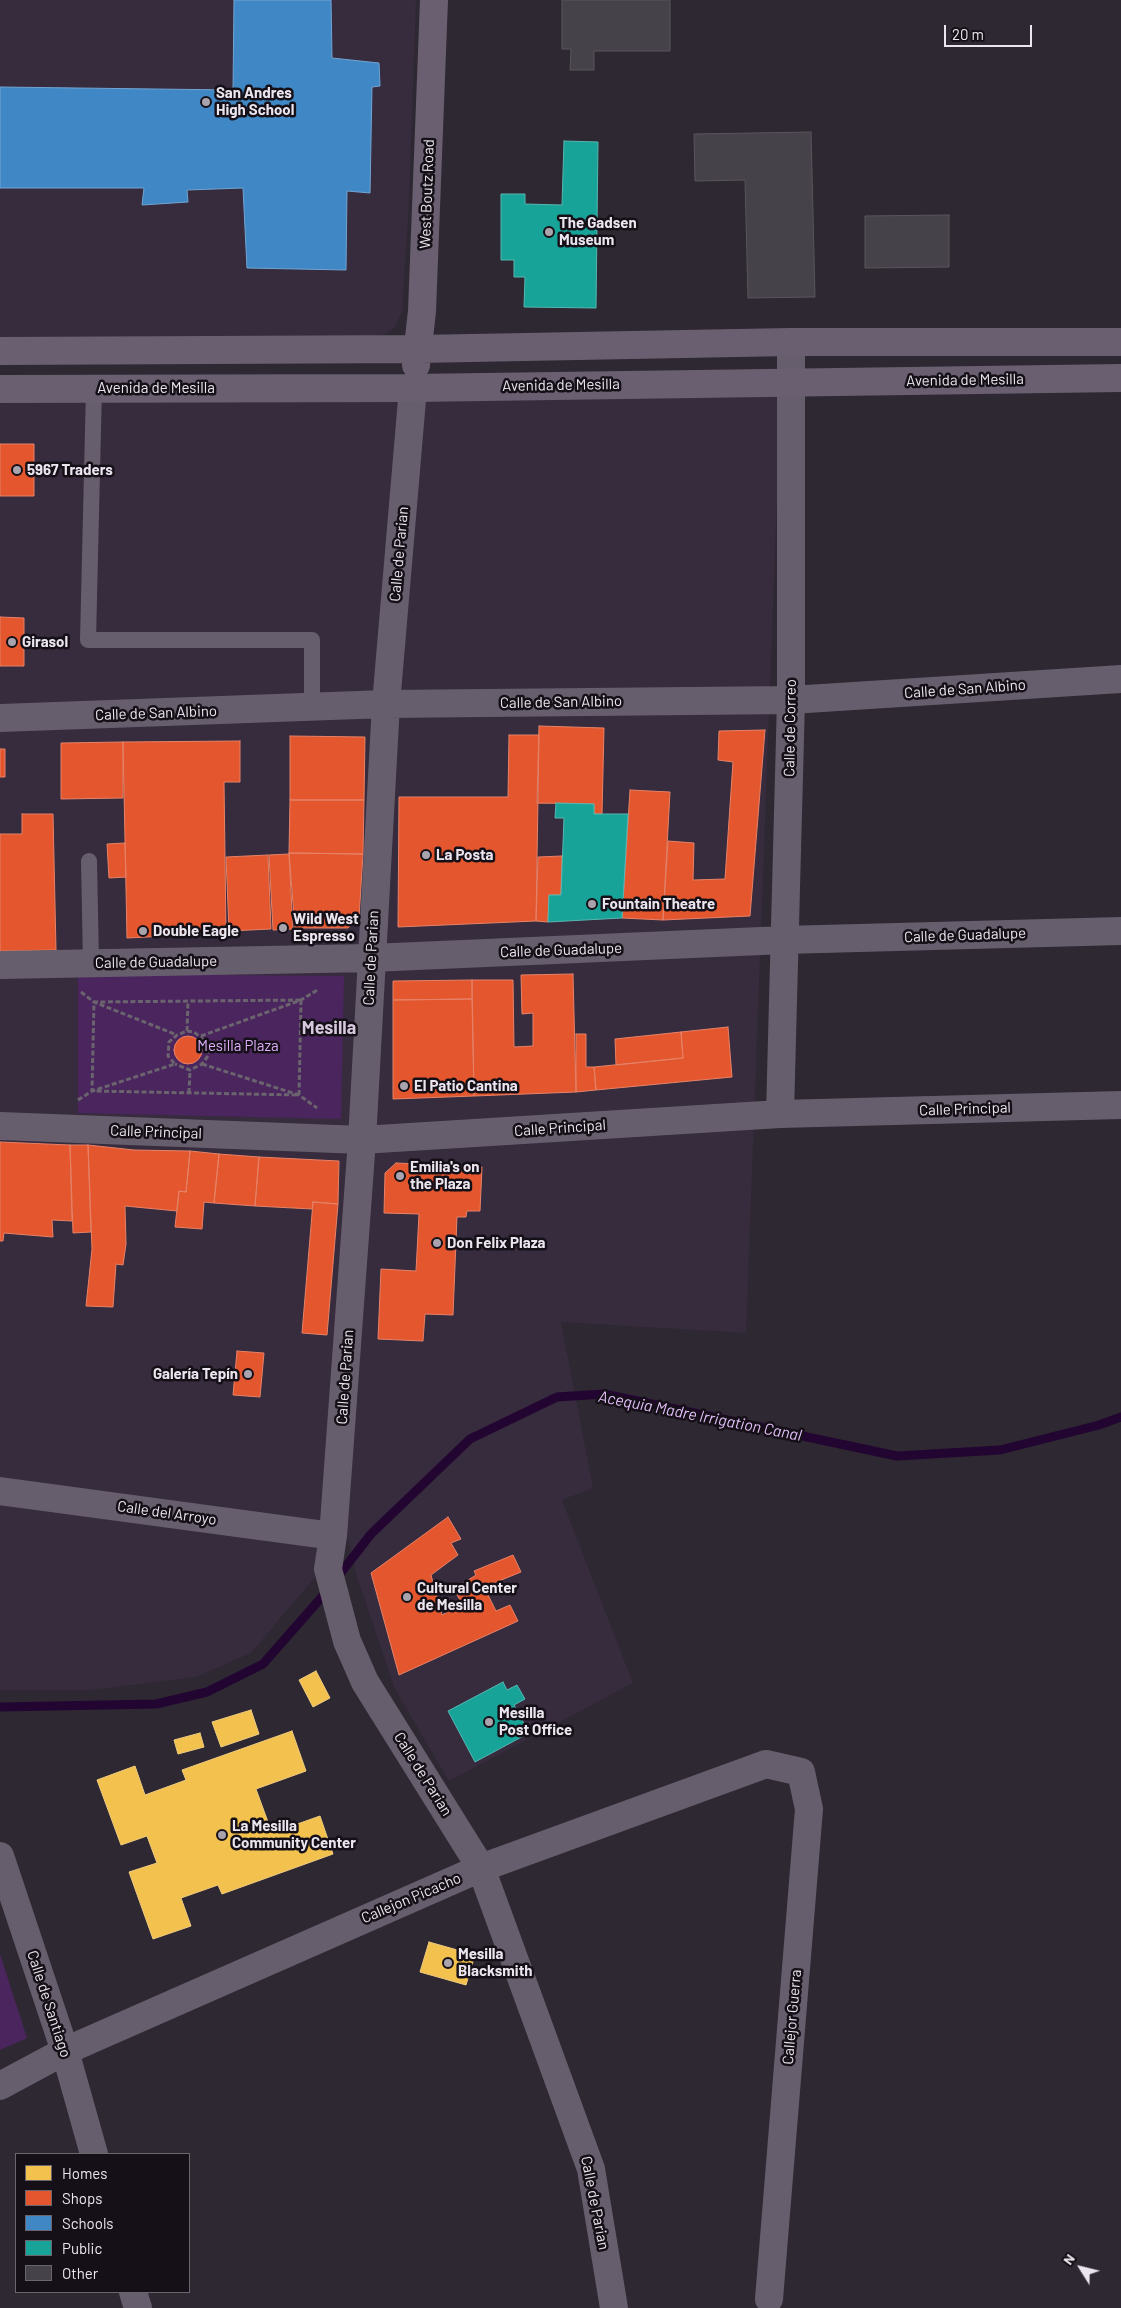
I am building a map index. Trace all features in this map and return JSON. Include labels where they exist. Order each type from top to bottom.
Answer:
[{"type":"main road","name":"West Boutz Road","points":[[413,388],[422,311],[434,0]]},
{"type":"main road","points":[[0,351],[418,349],[791,342],[1121,342]]},
{"type":"main road","name":"Avenida de Mesilla","points":[[0,389],[413,388],[791,381],[1121,378]]},
{"type":"street","name":"Calle de Correo","points":[[780,1114],[791,700],[791,342]]},
{"type":"street","name":"Calle de Parian","points":[[413,388],[386,704],[362,1140],[333,1536],[328,1569],[347,1641],[365,1682],[481,1868],[591,2169],[614,2308]]},
{"type":"street","name":"Calle de San Albino","points":[[0,718],[386,704],[791,700],[1121,679]]},
{"type":"street","name":"Calle de Guadalupe","points":[[0,965],[371,958],[784,940],[1121,931]]},
{"type":"street","name":"Calle Principal","points":[[0,1126],[362,1140],[780,1114],[1121,1105]]},
{"type":"street","name":"Calle del Arroyo","points":[[0,1490],[333,1536]]},
{"type":"street","name":"Callejon Picacho","points":[[0,2086],[65,2051],[481,1868],[766,1764]]},
{"type":"street","name":"Callejor Guerra","points":[[766,1764],[801,1772],[809,1809],[769,2299]]},
{"type":"street","name":"Calle de Santiago","points":[[0,1856],[65,2051],[94,2153]]},
{"type":"street","points":[[133,2293],[138,2308]]},
{"type":"lane","points":[[94,388],[88,640],[312,640],[312,707]]},
{"type":"lane","points":[[89,861],[91,963]]},
{"type":"path","points":[[201,1036],[301,1000],[324,986]]},
{"type":"path","points":[[79,991],[94,1002],[177,1034]]},
{"type":"path","points":[[94,1002],[301,1000]]},
{"type":"path","points":[[299,1095],[301,1000]]},
{"type":"path","points":[[187,1031],[188,1001]]},
{"type":"path","points":[[92,1091],[94,1002]]},
{"type":"path","points":[[187,1031],[201,1036],[207,1042],[208,1056],[202,1064],[190,1070],[175,1064],[168,1056],[169,1042],[177,1034],[187,1031]]},
{"type":"path","points":[[77,1102],[92,1091],[175,1064]]},
{"type":"path","points":[[202,1064],[299,1095],[322,1112]]},
{"type":"path","points":[[189,1093],[190,1070]]},
{"type":"path","points":[[92,1091],[299,1095]]},
{"type":"shaded area","name":"San Andres High School","points":[[0,0],[416,0],[409,203],[402,312],[394,328],[376,339],[0,339]]},
{"type":"shaded area","points":[[781,392],[746,1333],[561,1322],[593,1488],[562,1500],[633,1683],[449,1781],[395,1689],[357,1577],[348,1538],[251,1653],[196,1677],[91,1690],[0,1690],[0,397]]},
{"type":"green space","name":"Mesilla Plaza","points":[[78,974],[344,976],[341,1119],[78,1113]]},
{"type":"green space","points":[[0,1954],[27,2038],[0,2050]]},
{"type":"building: Homes","points":[[316,1671],[330,1698],[313,1707],[299,1680]]},
{"type":"building: Homes","points":[[251,1710],[259,1734],[221,1747],[212,1722]]},
{"type":"building: Homes","name":"La Mesilla Community Center","points":[[292,1731],[306,1771],[256,1789],[272,1833],[320,1816],[333,1854],[222,1894],[218,1885],[181,1898],[191,1926],[153,1939],[129,1872],[157,1863],[147,1836],[121,1845],[97,1780],[135,1766],[145,1795],[186,1780],[182,1770]]},
{"type":"building: Homes","points":[[200,1733],[204,1747],[178,1754],[174,1740]]},
{"type":"building: Homes","name":"Mesilla Blacksmith","points":[[429,1942],[475,1955],[466,1985],[420,1972]]},
{"type":"building: Shops","name":"5967 Traders","points":[[0,444],[34,444],[34,496],[0,496]]},
{"type":"building: Shops","name":"Girasol","points":[[0,617],[24,618],[24,666],[0,666]]},
{"type":"building: Shops","points":[[539,726],[604,728],[602,814],[594,814],[594,804],[537,803]]},
{"type":"building: Shops","points":[[765,730],[750,916],[663,920],[668,841],[694,843],[693,880],[725,879],[733,762],[718,760],[719,731]]},
{"type":"building: Shops","points":[[509,735],[539,735],[536,921],[398,927],[399,797],[508,797]]},
{"type":"building: Shops","points":[[290,736],[365,737],[364,800],[290,800]]},
{"type":"building: Shops","points":[[240,741],[240,782],[224,782],[226,933],[127,938],[123,742]]},
{"type":"building: Shops","points":[[123,742],[123,798],[61,799],[61,743]]},
{"type":"building: Shops","points":[[0,749],[5,749],[5,777],[0,777]]},
{"type":"building: Shops","points":[[630,790],[670,792],[663,920],[622,918]]},
{"type":"building: Shops","points":[[290,800],[364,800],[363,854],[289,853]]},
{"type":"building: Shops","points":[[22,814],[53,814],[56,950],[0,951],[0,834],[22,834]]},
{"type":"building: Shops","points":[[125,843],[126,877],[109,878],[107,844]]},
{"type":"building: Shops","points":[[289,853],[363,854],[359,918],[348,928],[295,928]]},
{"type":"building: Shops","points":[[289,854],[293,929],[273,930],[269,855]]},
{"type":"building: Shops","points":[[268,855],[271,929],[229,931],[226,857]]},
{"type":"building: Shops","points":[[562,856],[561,895],[549,895],[548,922],[536,921],[538,857]]},
{"type":"building: Shops","points":[[573,974],[576,1092],[474,1096],[472,980],[513,980],[514,1047],[533,1046],[533,1013],[522,1014],[521,975]]},
{"type":"building: Shops","points":[[472,980],[472,999],[393,1000],[393,981]]},
{"type":"building: Shops","points":[[472,999],[474,1096],[393,1099],[393,1000]]},
{"type":"building: Shops","points":[[728,1027],[732,1077],[596,1090],[594,1067],[683,1058],[681,1032]]},
{"type":"building: Shops","points":[[681,1032],[683,1058],[616,1065],[615,1039]]},
{"type":"building: Shops","points":[[576,1034],[586,1034],[586,1067],[594,1067],[596,1090],[576,1092]]},
{"type":"building: Shops","points":[[188,1036],[198,1040],[202,1050],[198,1060],[188,1064],[178,1060],[174,1050],[178,1040]]},
{"type":"building: Shops","points":[[0,1142],[70,1145],[72,1221],[52,1220],[53,1237],[4,1233],[3,1241],[0,1241]]},
{"type":"building: Shops","points":[[70,1145],[88,1145],[91,1232],[73,1233]]},
{"type":"building: Shops","points":[[88,1145],[134,1150],[190,1151],[186,1192],[179,1191],[177,1211],[125,1206],[126,1244],[123,1265],[116,1264],[113,1307],[86,1306],[92,1249]]},
{"type":"building: Shops","points":[[190,1151],[219,1154],[214,1203],[204,1202],[202,1229],[175,1227],[179,1191],[186,1192]]},
{"type":"building: Shops","points":[[219,1154],[259,1157],[255,1206],[214,1203]]},
{"type":"building: Shops","points":[[259,1157],[339,1161],[338,1204],[313,1202],[312,1209],[255,1206]]},
{"type":"building: Shops","name":"Don Felix Plaza","points":[[396,1163],[482,1167],[480,1211],[467,1211],[466,1217],[457,1217],[453,1315],[425,1314],[423,1341],[378,1339],[381,1269],[416,1271],[419,1214],[384,1213],[385,1173]]},
{"type":"building: Shops","points":[[313,1202],[338,1204],[327,1335],[302,1333]]},
{"type":"building: Shops","name":"Galería Tepín","points":[[237,1351],[264,1353],[260,1397],[233,1395]]},
{"type":"building: Shops","name":"Cultural Center de Mesilla","points":[[448,1517],[461,1539],[451,1543],[458,1555],[431,1575],[442,1615],[462,1604],[454,1589],[476,1575],[474,1571],[513,1555],[521,1572],[484,1587],[496,1611],[510,1605],[518,1621],[399,1675],[371,1573]]},
{"type":"building: Schools","points":[[234,0],[331,0],[332,58],[379,63],[380,86],[372,87],[370,193],[347,191],[346,270],[247,268],[243,188],[187,190],[188,202],[142,205],[144,188],[0,188],[0,87],[233,90]]},
{"type":"building: Public","name":"The Gadsen Museum","points":[[564,141],[598,142],[596,308],[524,307],[525,277],[514,277],[514,260],[501,260],[501,194],[525,194],[525,204],[562,205]]},
{"type":"building: Public","points":[[556,803],[594,804],[594,814],[628,814],[622,918],[548,922],[549,895],[561,895],[564,818],[555,818]]},
{"type":"building: Public","name":"Mesilla Post Office","points":[[503,1682],[507,1690],[517,1685],[525,1699],[514,1705],[529,1733],[475,1762],[448,1711]]},
{"type":"building: Other","points":[[562,0],[670,0],[670,51],[594,51],[594,70],[570,70],[571,49],[562,49]]},
{"type":"building: Other","points":[[811,132],[815,297],[748,298],[745,180],[695,181],[694,134]]},
{"type":"building: Other","points":[[949,215],[949,267],[865,268],[865,216]]},
{"type":"waterway","name":"Acequia Madre Irrigation Canal","points":[[336,1579],[371,1534],[470,1439],[557,1397],[604,1394],[897,1456],[1000,1450],[1099,1425],[1121,1417]]},
{"type":"waterway","name":"Acequia Madre Irrigation Canal","points":[[0,1707],[156,1704],[207,1692],[263,1664],[328,1590]]},
{"type":"place","name":"San Andres High School","points":[[206,102]]},
{"type":"place","name":"The Gadsen Museum","points":[[549,232]]},
{"type":"place","name":"5967 Traders","points":[[17,470]]},
{"type":"place","name":"Girasol","points":[[12,642]]},
{"type":"place","name":"La Posta","points":[[426,855]]},
{"type":"place","name":"Fountain Theatre","points":[[592,904]]},
{"type":"place","name":"Wild West Espresso","points":[[283,928]]},
{"type":"place","name":"Double Eagle","points":[[143,931]]},
{"type":"place","name":"El Patio Cantina","points":[[404,1086]]},
{"type":"place","name":"Emilia's on the Plaza","points":[[400,1176]]},
{"type":"place","name":"Don Felix Plaza","points":[[437,1243]]},
{"type":"place","name":"Galería Tepín","points":[[248,1374]]},
{"type":"place","name":"Cultural Center de Mesilla","points":[[407,1597]]},
{"type":"place","name":"Mesilla Post Office","points":[[489,1722]]},
{"type":"place","name":"La Mesilla Community Center","points":[[222,1835]]},
{"type":"place","name":"Mesilla Blacksmith","points":[[448,1963]]},
{"type":"district","name":"Mesilla","points":[[329,1028]]}]
